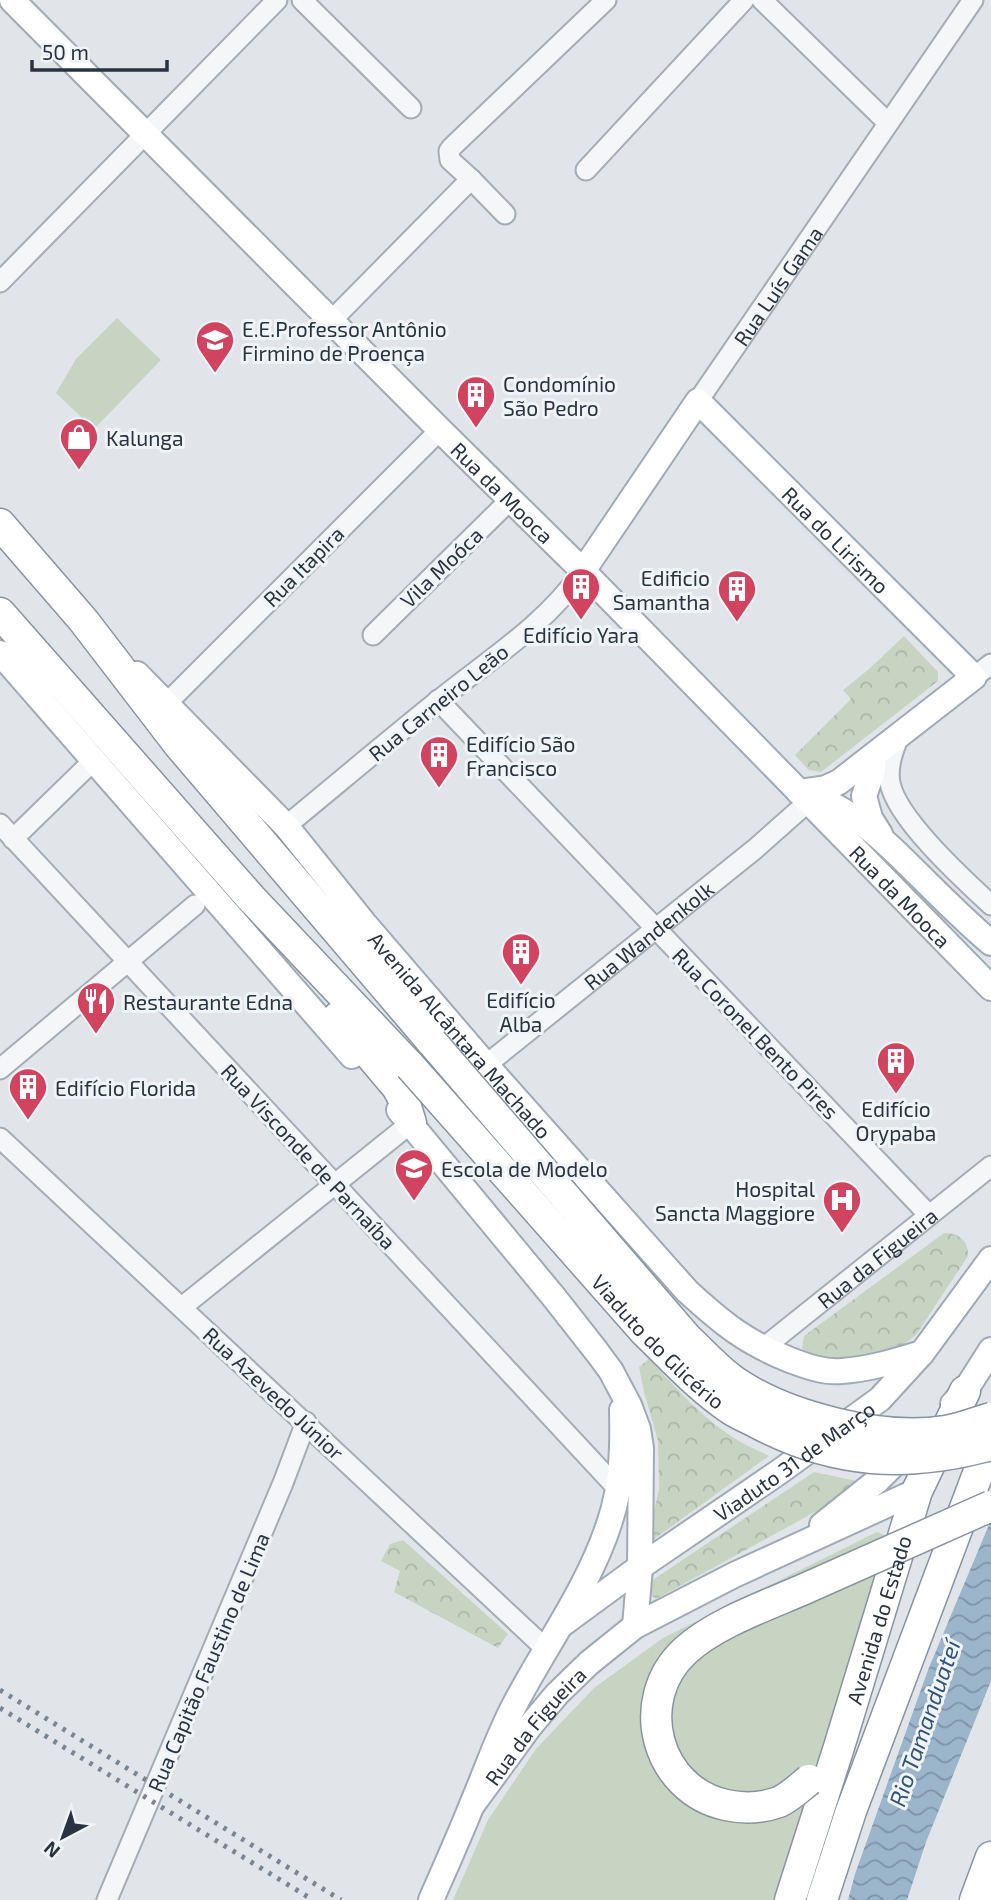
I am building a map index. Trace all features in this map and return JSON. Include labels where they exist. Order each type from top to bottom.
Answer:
[{"type":"highway","name":"Avenida Alcântara Machado","points":[[0,524],[83,620],[179,746],[432,1042]]},
{"type":"highway","points":[[0,613],[251,898],[309,982],[397,1087],[411,1123]]},
{"type":"highway","name":"Viaduto do Glicério","points":[[251,898],[410,1066],[645,1332],[687,1374],[729,1408],[772,1431],[816,1449],[859,1458],[927,1458],[968,1452],[991,1445]]},
{"type":"highway","name":"Viaduto do Glicério","points":[[432,1042],[687,1338],[733,1381],[770,1402],[819,1419],[870,1430],[897,1433],[945,1431],[991,1416]]},
{"type":"highway","name":"Avenida do Estado","points":[[790,1900],[917,1492],[965,1391]]},
{"type":"highway","name":"Rua da Figueira","points":[[917,1492],[949,1463],[991,1416]]},
{"type":"highway","name":"Avenida do Estado","points":[[822,1900],[856,1799],[991,1439]]},
{"type":"highway","points":[[839,1748],[808,1780],[770,1805],[751,1808],[715,1803],[700,1796],[685,1784],[671,1767],[662,1750],[656,1704],[671,1668],[684,1651],[710,1632],[991,1506]]},
{"type":"highway","points":[[975,1900],[991,1857]]},
{"type":"main road","name":"Rua da Mooca","points":[[12,0],[583,571],[991,988]]},
{"type":"main road","name":"Rua Luís Gama","points":[[583,571],[698,401]]},
{"type":"main road","name":"Rua do Lirismo","points":[[698,401],[983,670]]},
{"type":"main road","name":"Avenida Alcântara Machado","points":[[83,620],[286,826],[486,1065],[687,1290],[723,1323],[762,1349],[807,1367],[839,1372],[878,1366],[928,1344]]},
{"type":"main road","points":[[0,653],[411,1123],[611,1371],[634,1417],[640,1448],[640,1567],[635,1626]]},
{"type":"main road","points":[[803,797],[839,782],[983,670]]},
{"type":"main road","points":[[873,756],[873,770],[864,796],[870,818],[886,842]]},
{"type":"main road","points":[[803,797],[822,799],[843,810],[886,842],[991,943]]},
{"type":"main road","name":"Viaduto 31 de Março","points":[[561,1625],[880,1399],[928,1344],[991,1259]]},
{"type":"main road","name":"Avenida do Estado","points":[[965,1391],[991,1350]]},
{"type":"main road","name":"Rua da Figueira","points":[[790,1548],[877,1481],[965,1391]]},
{"type":"main road","name":"Rua da Figueira","points":[[431,1900],[510,1714],[592,1566],[611,1520],[622,1457],[621,1392]]},
{"type":"main road","name":"Rua da Figueira","points":[[473,1804],[557,1694],[589,1663],[635,1626],[790,1548],[917,1492]]},
{"type":"street","points":[[0,282],[277,0]]},
{"type":"street","points":[[302,0],[411,108]]},
{"type":"street","points":[[505,214],[450,160],[452,147],[607,0]]},
{"type":"street","points":[[586,170],[744,0]]},
{"type":"street","points":[[762,0],[887,123]]},
{"type":"street","name":"Rua Luís Gama","points":[[698,401],[973,0]]},
{"type":"street","points":[[331,321],[471,179]]},
{"type":"street","name":"Rua Itapira","points":[[167,703],[440,430]]},
{"type":"street","name":"Vila Moóca","points":[[373,635],[510,500]]},
{"type":"street","name":"Rua Carneiro Leão","points":[[286,826],[438,700],[534,626],[553,608],[583,571]]},
{"type":"street","name":"Rua Coronel Bento Pires","points":[[438,700],[928,1214]]},
{"type":"street","points":[[899,736],[890,760],[889,781],[894,798],[905,816],[991,905]]},
{"type":"street","points":[[6,831],[94,760]]},
{"type":"street","name":"Rua Wandenkolk","points":[[486,1065],[755,849],[803,797]]},
{"type":"street","name":"Rua Visconde de Parnaíba","points":[[6,831],[618,1489]]},
{"type":"street","points":[[0,1069],[195,905]]},
{"type":"street","points":[[181,1307],[411,1123]]},
{"type":"street","name":"Rua Azevedo Júnior","points":[[0,1138],[546,1649]]},
{"type":"street","name":"Rua da Figueira","points":[[762,1349],[991,1166]]},
{"type":"street","name":"Rua Capitão Faustino de Lima","points":[[107,1900],[278,1495],[306,1422]]},
{"type":"green space","points":[[117,318],[161,360],[94,429],[56,393],[76,359]]},
{"type":"green space","points":[[904,636],[938,672],[938,681],[821,772],[809,770],[795,755],[851,699],[843,690]]},
{"type":"green space","points":[[944,1233],[954,1234],[962,1239],[967,1246],[968,1256],[916,1335],[903,1345],[881,1354],[836,1360],[809,1356],[802,1348],[804,1336]]},
{"type":"green space","points":[[649,1359],[714,1424],[739,1441],[769,1456],[654,1539],[649,1535],[659,1489],[658,1441],[639,1367]]},
{"type":"green space","points":[[814,1472],[861,1482],[837,1500],[656,1599],[649,1594],[651,1581]]},
{"type":"green space","points":[[877,1532],[884,1535],[888,1541],[782,1900],[453,1900],[488,1820],[536,1749],[594,1688],[663,1638]]},
{"type":"green space","points":[[403,1540],[508,1634],[498,1648],[394,1592],[400,1571],[381,1561],[390,1544]]},
{"type":"water","name":"Rio Tamanduateí","points":[[991,1520],[991,1681],[926,1842],[907,1900],[848,1900],[928,1670]]},
{"type":"railway","points":[[0,1690],[341,1900]]},
{"type":"railway","points":[[0,1708],[313,1900]]},
{"type":"place","name":"E.E.Professor Antônio Firmino de Proença","points":[[215,374]]},
{"type":"place","name":"Condomínio São Pedro","points":[[476,429]]},
{"type":"place","name":"Kalunga","points":[[79,471]]},
{"type":"place","name":"Edifício Yara","points":[[581,621]]},
{"type":"place","name":"Edificio Samantha","points":[[737,623]]},
{"type":"place","name":"Edifício São Francisco","points":[[439,789]]},
{"type":"place","name":"Edifício Alba","points":[[521,986]]},
{"type":"place","name":"Restaurante Edna","points":[[96,1035]]},
{"type":"place","name":"Edifício Orypaba","points":[[896,1095]]},
{"type":"place","name":"Edifício Florida","points":[[28,1121]]},
{"type":"place","name":"Escola de Modelo","points":[[414,1202]]},
{"type":"place","name":"Hospital Sancta Maggiore","points":[[842,1234]]}]
